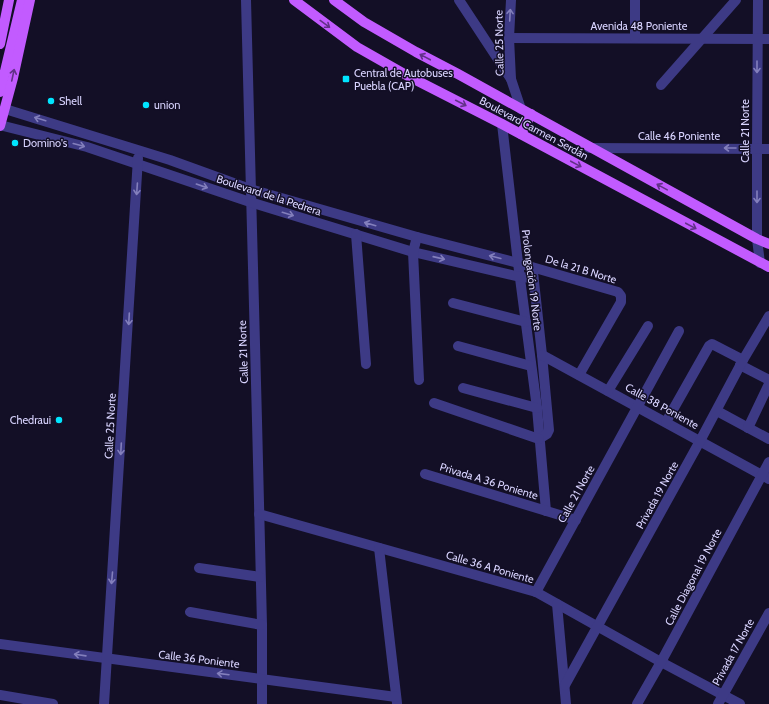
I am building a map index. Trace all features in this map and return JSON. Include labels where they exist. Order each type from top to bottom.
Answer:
[{"type":"main road","points":[[0,44],[9,0]]},
{"type":"main road","points":[[0,92],[22,0]]},
{"type":"main road","points":[[0,125],[30,0]]},
{"type":"main road","name":"Boulevard Carmen Serdán","points":[[294,0],[357,47],[408,76],[521,134],[764,265]]},
{"type":"main road","name":"Boulevard Carmen Serdán","points":[[334,0],[364,22],[531,114],[589,148],[757,239],[769,244]]},
{"type":"main road","points":[[521,134],[531,114]]},
{"type":"street","name":"Calle 21 Norte","points":[[246,0],[262,625],[262,704]]},
{"type":"street","points":[[459,0],[511,79]]},
{"type":"street","name":"Calle 25 Norte","points":[[511,0],[509,38],[511,79],[521,109]]},
{"type":"street","points":[[635,0],[635,38]]},
{"type":"street","points":[[661,85],[736,0]]},
{"type":"street","name":"Calle 21 Norte","points":[[758,0],[757,239],[764,265]]},
{"type":"street","name":"Avenida 48 Poniente","points":[[509,38],[769,39]]},
{"type":"street","name":"Boulevard de la Pedrera","points":[[5,109],[138,150],[250,189],[417,237],[533,267]]},
{"type":"street","name":"Prolongación 19 Norte","points":[[502,124],[537,408],[546,511]]},
{"type":"street","name":"Boulevard de la Pedrera","points":[[0,125],[78,144],[250,202],[413,252],[520,277],[533,278]]},
{"type":"street","name":"Calle 46 Poniente","points":[[589,148],[769,148]]},
{"type":"street","name":"Calle 25 Norte","points":[[104,704],[138,150]]},
{"type":"street","points":[[356,234],[366,364]]},
{"type":"street","points":[[417,237],[413,252],[419,380]]},
{"type":"street","name":"Prolongación 19 Norte","points":[[533,267],[548,430],[547,434],[539,439]]},
{"type":"street","name":"De la 21 B Norte","points":[[533,267],[618,292],[621,296],[621,302],[579,375]]},
{"type":"street","points":[[453,303],[526,322]]},
{"type":"street","name":"Privada 19 Norte","points":[[564,685],[717,411],[742,362],[769,316]]},
{"type":"street","points":[[608,391],[648,326]]},
{"type":"street","name":"Calle 21 Norte","points":[[536,592],[679,331]]},
{"type":"street","points":[[666,422],[709,346],[712,344],[769,380]]},
{"type":"street","points":[[458,346],[531,366]]},
{"type":"street","name":"Calle 38 Poniente","points":[[542,355],[765,477]]},
{"type":"street","points":[[748,428],[769,384]]},
{"type":"street","points":[[463,388],[537,408]]},
{"type":"street","points":[[434,403],[539,439]]},
{"type":"street","points":[[717,411],[769,438]]},
{"type":"street","name":"Calle Diagonal 19 Norte","points":[[637,704],[765,477],[769,462]]},
{"type":"street","name":"Privada A 36 Poniente","points":[[425,474],[576,520]]},
{"type":"street","name":"Calle 36 A Poniente","points":[[259,514],[536,592],[661,662],[721,700],[740,704]]},
{"type":"street","points":[[379,548],[396,701]]},
{"type":"street","points":[[199,568],[260,577]]},
{"type":"street","points":[[557,604],[566,704]]},
{"type":"street","points":[[190,612],[262,625]]},
{"type":"street","name":"Privada 17 Norte","points":[[721,700],[769,613]]},
{"type":"street","name":"Calle 36 Poniente","points":[[0,644],[261,679],[396,701]]},
{"type":"street","points":[[0,695],[53,704]]},
{"type":"place","name":"Central de Autobuses Puebla (CAP)","points":[[346,79]]},
{"type":"place","name":"Shell","points":[[51,101]]},
{"type":"place","name":"union","points":[[146,105]]},
{"type":"place","name":"Domino's","points":[[15,143]]},
{"type":"place","name":"Chedraui","points":[[59,420]]}]
